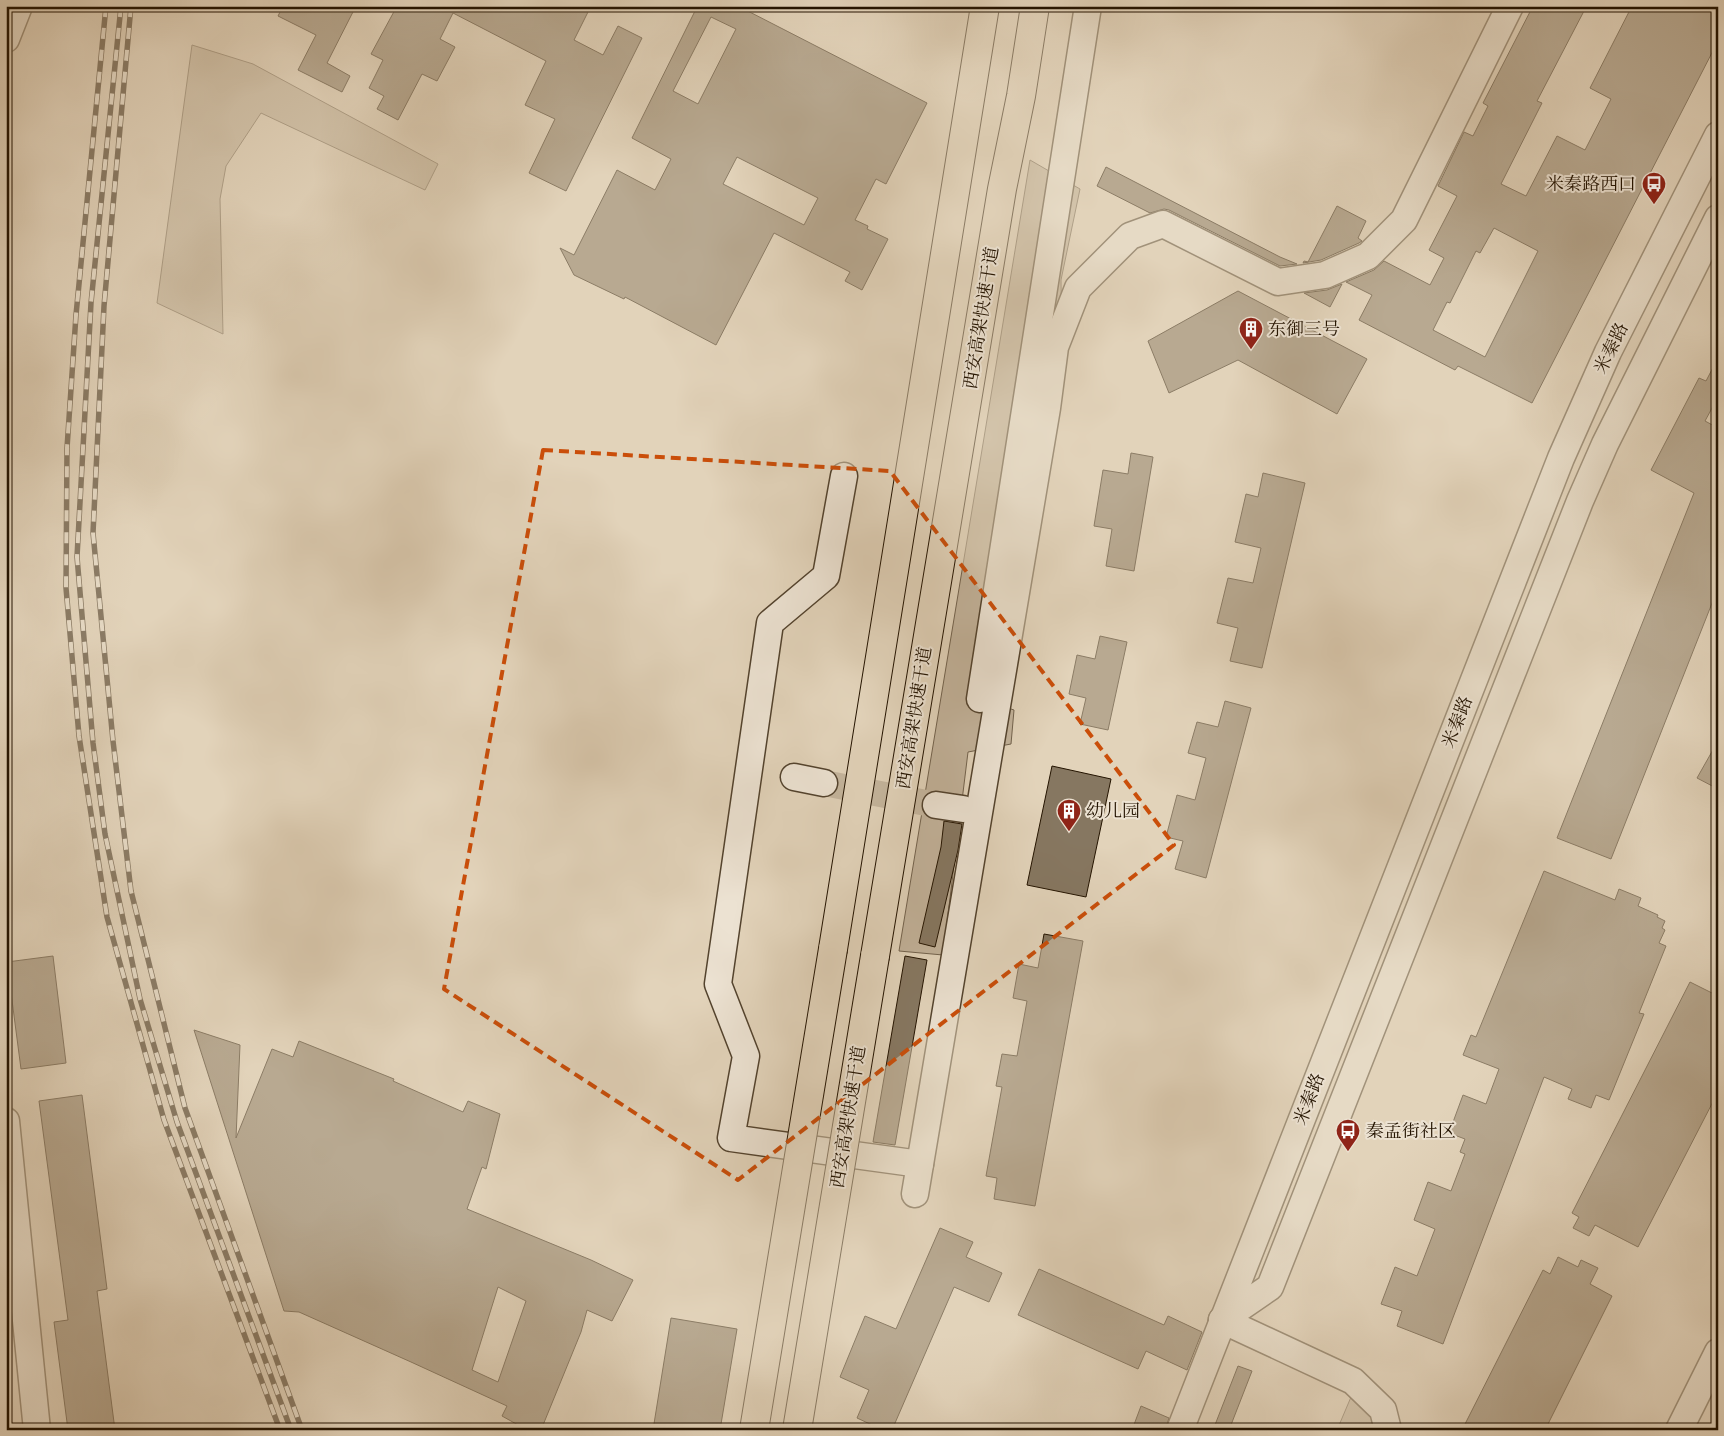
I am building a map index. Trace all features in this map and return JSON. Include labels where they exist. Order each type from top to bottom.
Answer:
[{"type":"highway","points":[[754,1430],[984,6]]},
{"type":"highway","name":"西安高架快速干道","points":[[797,1430],[997,218],[1021,96],[1035,6]]},
{"type":"street","points":[[6,39],[20,6]]},
{"type":"street","points":[[914,1163],[963,808],[1088,6]]},
{"type":"street","points":[[909,1193],[1047,408],[1055,347],[1078,288],[1130,236],[1163,224],[1278,282],[1325,275],[1368,256],[1404,220],[1510,6]]},
{"type":"street","name":"米秦路","points":[[1180,1430],[1561,458],[1608,352],[1718,135]]},
{"type":"street","name":"米秦路","points":[[1222,1320],[1270,1287],[1580,502],[1614,426],[1718,218]]},
{"type":"street","points":[[844,476],[826,576],[770,622],[718,984],[746,1056],[731,1138],[914,1163]]},
{"type":"street","points":[[794,776],[824,783]]},
{"type":"street","points":[[936,805],[963,808]]},
{"type":"street","points":[[6,1121],[37,1430]]},
{"type":"street","points":[[1292,1143],[1322,1156]]},
{"type":"street","points":[[1222,1320],[1353,1381],[1383,1410],[1388,1430]]},
{"type":"street","points":[[1679,1430],[1718,1352]]},
{"type":"highlighted area","points":[[543,450],[890,471],[1174,845],[738,1180],[444,989]]},
{"type":"shaded area","points":[[192,45],[253,64],[438,164],[425,190],[261,113],[226,166],[220,199],[223,334],[157,303]]},
{"type":"shaded area","points":[[1030,160],[1080,189],[1061,280],[1062,358],[996,704],[1014,710],[1011,744],[968,752],[943,955],[899,951]]},
{"type":"shaded area","points":[[1354,1390],[1376,1417],[1376,1430],[1337,1430]]},
{"type":"building","points":[[283,6],[356,6],[327,63],[350,76],[342,92],[298,70],[316,35],[278,16]]},
{"type":"building","points":[[397,6],[591,6],[574,40],[603,55],[618,26],[642,38],[566,191],[529,173],[555,119],[525,105],[546,61],[453,13],[440,39],[455,47],[437,81],[422,74],[398,120],[377,109],[384,96],[369,88],[383,60],[371,54]]},
{"type":"building","points":[[691,6],[738,6],[927,103],[886,184],[876,179],[855,220],[868,226],[867,229],[888,239],[862,290],[845,281],[850,272],[774,233],[716,345],[625,297],[624,299],[574,275],[560,248],[574,255],[617,170],[655,190],[671,159],[632,138],[696,9]],"holes":[[[711,17],[736,29],[698,104],[673,91]],[[737,157],[818,198],[804,225],[723,184]]]},
{"type":"building","points":[[1533,6],[1575,6],[1584,11],[1537,101],[1542,103],[1501,184],[1526,196],[1557,136],[1585,150],[1611,99],[1590,88],[1632,6],[1718,6],[1718,41],[1532,403],[1458,366],[1455,370],[1359,320],[1372,295],[1346,282],[1374,270],[1384,261],[1430,285],[1444,258],[1429,250],[1457,196],[1438,186],[1464,132],[1473,136],[1488,106],[1483,103]],"holes":[[[1494,228],[1538,251],[1485,357],[1433,330],[1447,302],[1450,303],[1476,251],[1480,253]]]},
{"type":"building","points":[[1106,167],[1297,264],[1280,266],[1169,210],[1164,209],[1150,213],[1097,186]]},
{"type":"building","points":[[1337,206],[1366,221],[1358,238],[1362,241],[1321,260],[1303,263],[1304,261],[1308,262]]},
{"type":"building","points":[[1342,284],[1330,307],[1304,293],[1327,290]]},
{"type":"building","name":"东御三号","points":[[1238,291],[1367,359],[1337,414],[1238,360],[1169,393],[1148,341]]},
{"type":"building","points":[[1718,358],[1718,397],[1705,421],[1718,428],[1718,588],[1611,859],[1557,838],[1694,493],[1651,470],[1699,378],[1706,381]]},
{"type":"building","points":[[1131,453],[1153,457],[1134,571],[1106,566],[1112,529],[1094,526],[1103,470],[1128,474]]},
{"type":"building","points":[[1263,473],[1305,483],[1262,668],[1230,661],[1238,628],[1217,623],[1228,578],[1253,583],[1261,548],[1235,542],[1246,494],[1258,497]]},
{"type":"building","points":[[1100,636],[1127,642],[1108,730],[1080,724],[1086,698],[1069,694],[1077,655],[1095,659]]},
{"type":"building","points":[[1225,701],[1251,708],[1206,878],[1175,869],[1183,841],[1166,837],[1177,795],[1195,800],[1206,758],[1188,753],[1197,722],[1218,727]]},
{"type":"building","points":[[1718,741],[1718,789],[1697,778]]},
{"type":"building","name":"幼儿园","points":[[1052,766],[1111,779],[1086,897],[1027,885]]},
{"type":"building","points":[[944,821],[962,824],[958,850],[935,947],[919,943],[941,847]]},
{"type":"building","points":[[1544,871],[1615,900],[1619,889],[1641,898],[1638,906],[1658,915],[1657,917],[1665,921],[1662,928],[1665,930],[1659,943],[1666,946],[1639,1013],[1644,1014],[1609,1100],[1596,1095],[1591,1108],[1568,1099],[1572,1089],[1544,1077],[1443,1344],[1397,1326],[1402,1311],[1381,1304],[1395,1267],[1417,1276],[1435,1229],[1414,1220],[1428,1182],[1451,1191],[1465,1154],[1460,1152],[1465,1139],[1449,1133],[1463,1095],[1486,1104],[1499,1069],[1463,1055],[1471,1035],[1476,1037]]},
{"type":"building","points":[[1044,934],[1083,941],[1035,1206],[994,1199],[997,1178],[986,1176],[1002,1087],[996,1086],[1002,1054],[1017,1056],[1027,1001],[1013,998],[1019,964],[1038,968]]},
{"type":"building","points":[[53,956],[66,1063],[21,1069],[7,962]]},
{"type":"building","points":[[905,956],[927,960],[895,1145],[873,1142]]},
{"type":"building","points":[[1690,982],[1718,996],[1718,1092],[1638,1247],[1595,1225],[1589,1236],[1573,1228],[1579,1217],[1572,1213]]},
{"type":"building","points":[[194,1030],[240,1045],[236,1138],[272,1049],[293,1057],[299,1041],[394,1079],[393,1081],[463,1112],[468,1101],[500,1114],[486,1169],[482,1167],[467,1209],[591,1260],[633,1280],[612,1321],[587,1310],[581,1332],[541,1430],[527,1430],[502,1416],[507,1406],[299,1312],[284,1311]],"holes":[[[498,1287],[526,1301],[498,1382],[472,1370]]]},
{"type":"building","points":[[82,1095],[107,1289],[97,1291],[115,1430],[68,1430],[54,1322],[68,1320],[39,1101]]},
{"type":"building","points":[[940,1228],[973,1242],[966,1257],[1002,1273],[989,1302],[954,1287],[892,1430],[883,1430],[857,1418],[869,1390],[840,1377],[865,1316],[896,1329]]},
{"type":"building","points":[[1558,1257],[1578,1267],[1581,1260],[1598,1268],[1590,1284],[1612,1296],[1545,1430],[1462,1430],[1543,1270],[1550,1274]]},
{"type":"building","points":[[1039,1269],[1164,1325],[1168,1316],[1202,1332],[1187,1370],[1146,1351],[1138,1369],[1018,1315]]},
{"type":"building","points":[[671,1318],[737,1329],[720,1430],[653,1430]]},
{"type":"building","points":[[1238,1366],[1252,1371],[1229,1430],[1213,1430]]},
{"type":"building","points":[[1141,1406],[1169,1418],[1165,1430],[1132,1430]]},
{"type":"tunnel","points":[[824,783],[936,805]]},
{"type":"railway","points":[[106,6],[76,315],[67,448],[66,588],[79,736],[107,917],[164,1120],[280,1430]]},
{"type":"railway","points":[[121,6],[91,303],[77,557],[93,743],[105,834],[140,999],[177,1122],[291,1430]]},
{"type":"railway","points":[[131,6],[104,306],[93,533],[113,741],[131,891],[185,1108],[302,1430]]},
{"type":"place","name":"米秦路西口","points":[[1654,205]]},
{"type":"place","name":"东御三号","points":[[1251,350]]},
{"type":"place","name":"幼儿园","points":[[1069,832]]},
{"type":"place","name":"秦孟街社区","points":[[1348,1152]]}]
